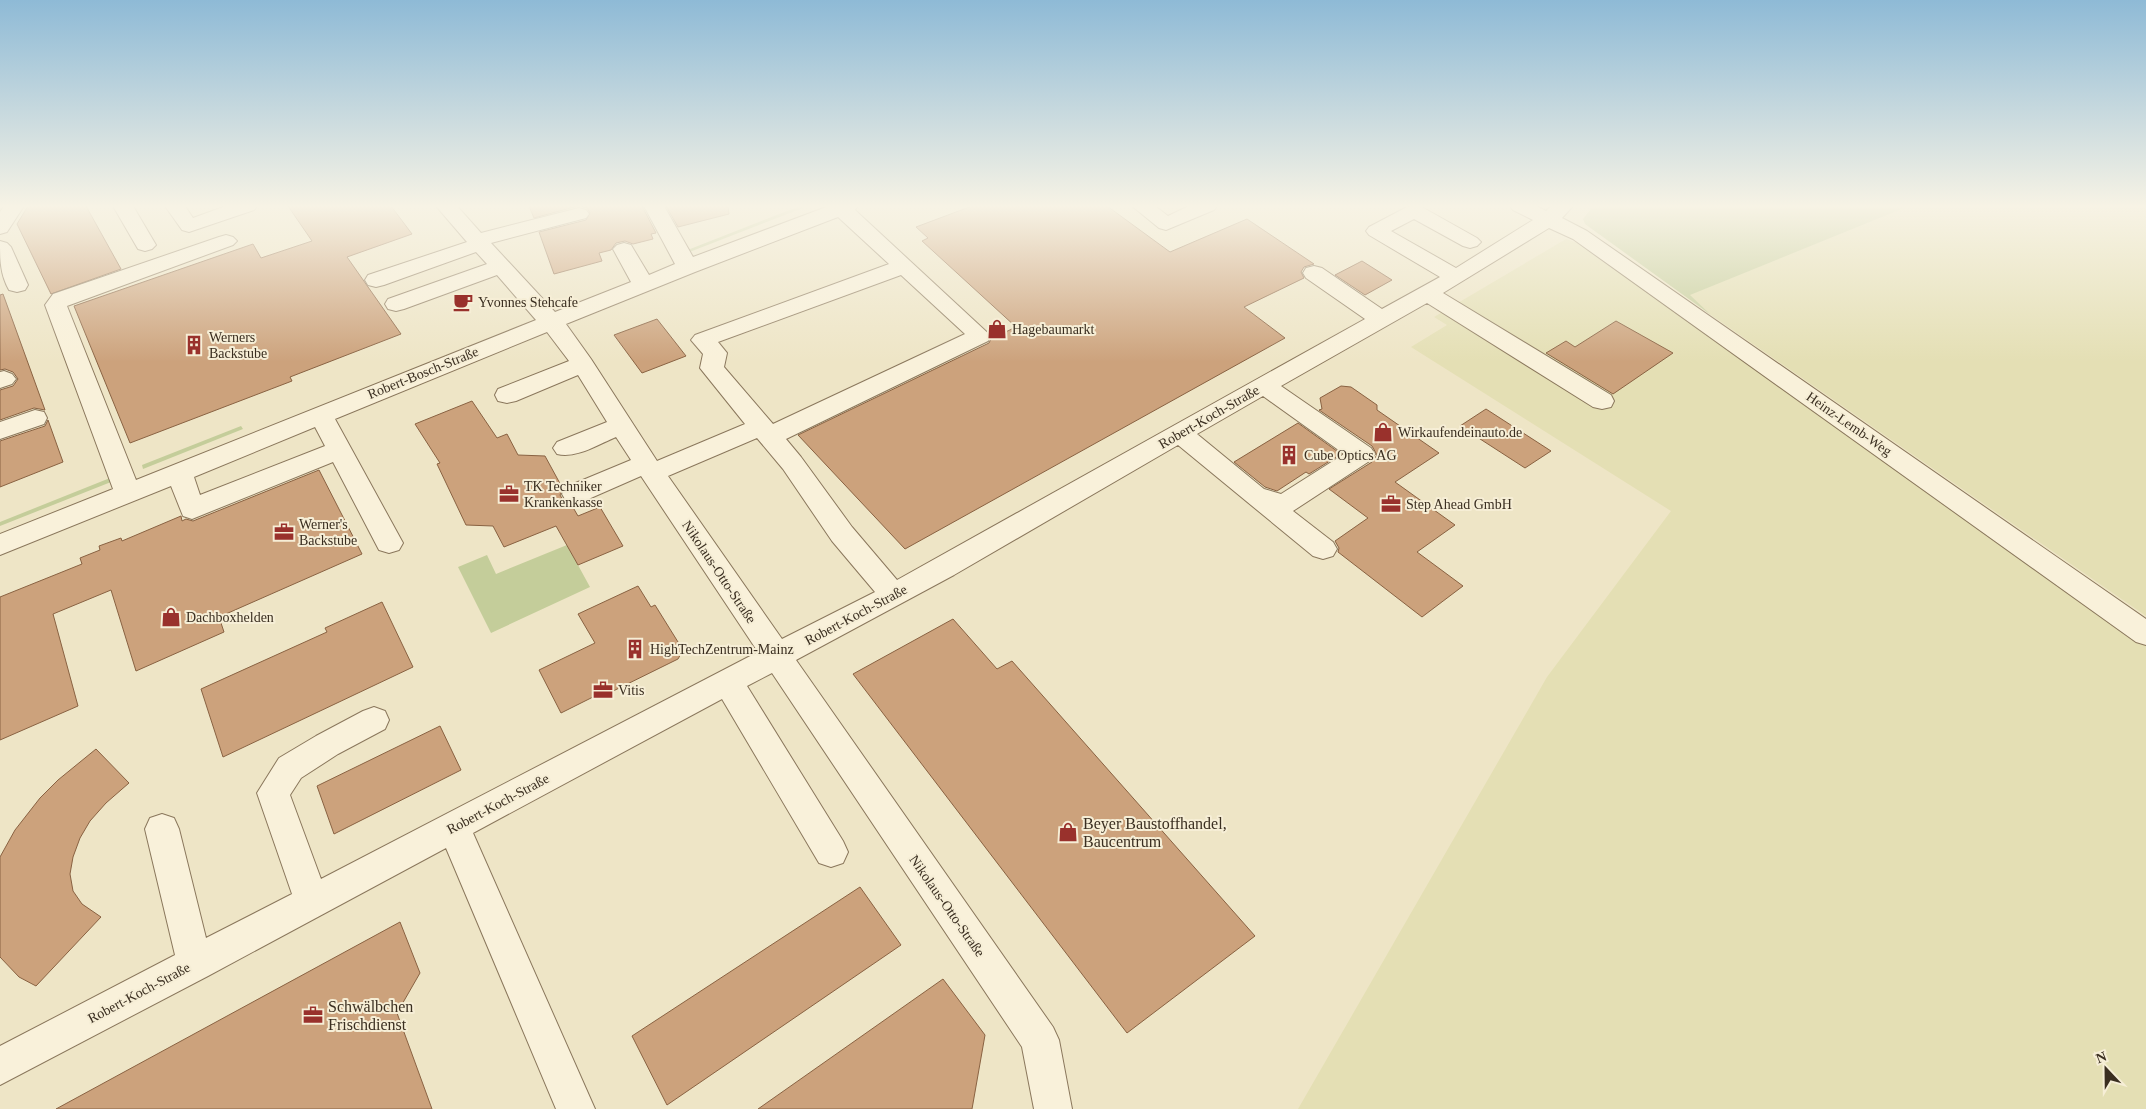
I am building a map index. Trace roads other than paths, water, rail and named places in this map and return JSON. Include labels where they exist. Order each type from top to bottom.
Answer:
[{"type":"street","points":[[5,258],[17,285]]},
{"type":"street","points":[[128,493],[56,305],[61,299],[178,258]]},
{"type":"street","points":[[376,280],[436,258]]},
{"type":"street","name":"Nikolaus-Otto-Straße","points":[[493,258],[560,332],[584,364],[620,426],[649,469],[1040,1040],[1053,1109]]},
{"type":"street","points":[[629,258],[644,285]]},
{"type":"street","points":[[682,258],[687,267]]},
{"type":"street","name":"Robert-Bosch-Straße","points":[[0,545],[712,258]]},
{"type":"street","points":[[575,494],[766,431],[980,336],[896,258]]},
{"type":"street","points":[[1423,258],[1456,277]]},
{"type":"street","name":"Robert-Koch-Straße","points":[[0,1066],[894,595],[1427,294],[1485,258]]},
{"type":"street","name":"Heinz-Lemb-Weg","points":[[1612,258],[2146,634]]},
{"type":"street","points":[[396,304],[501,266]]},
{"type":"street","points":[[894,595],[842,534],[792,463],[712,368],[714,353],[703,340],[904,266]]},
{"type":"street","points":[[1314,273],[1381,319]]},
{"type":"street","points":[[1427,294],[1602,401]]},
{"type":"street","points":[[507,395],[584,364]]},
{"type":"street","points":[[1255,496],[1285,504],[1362,454],[1264,385]]},
{"type":"street","points":[[321,415],[389,543]]},
{"type":"street","points":[[0,431],[35,418]]},
{"type":"street","points":[[566,448],[620,426]]},
{"type":"street","points":[[1180,434],[1323,549]]},
{"type":"street","points":[[179,472],[192,509],[340,450]]},
{"type":"street","points":[[728,682],[831,852]]},
{"type":"street","points":[[312,902],[273,793],[290,768],[327,744],[374,720]]},
{"type":"street","points":[[454,827],[576,1109]]},
{"type":"street","points":[[162,829],[195,964]]},
{"type":"place","name":"Yvonnes Stehcafe","points":[[463,302]]},
{"type":"place","name":"Hagebaumarkt","points":[[997,329]]},
{"type":"place","name":"Werners Backstube","points":[[194,345]]},
{"type":"place","name":"Wirkaufendeinauto.de","points":[[1383,432]]},
{"type":"place","name":"Cube Optics AG","points":[[1289,455]]},
{"type":"place","name":"TK Techniker Krankenkasse","points":[[509,494]]},
{"type":"place","name":"Step Ahead GmbH","points":[[1391,504]]},
{"type":"place","name":"Werner's Backstube","points":[[284,532]]},
{"type":"place","name":"Dachboxhelden","points":[[171,617]]},
{"type":"place","name":"HighTechZentrum-Mainz","points":[[635,649]]},
{"type":"place","name":"Vitis","points":[[603,690]]},
{"type":"place","name":"Beyer Baustoffhandel, Baucentrum","points":[[1068,832]]},
{"type":"place","name":"Schwälbchen Frischdienst","points":[[313,1015]]}]
